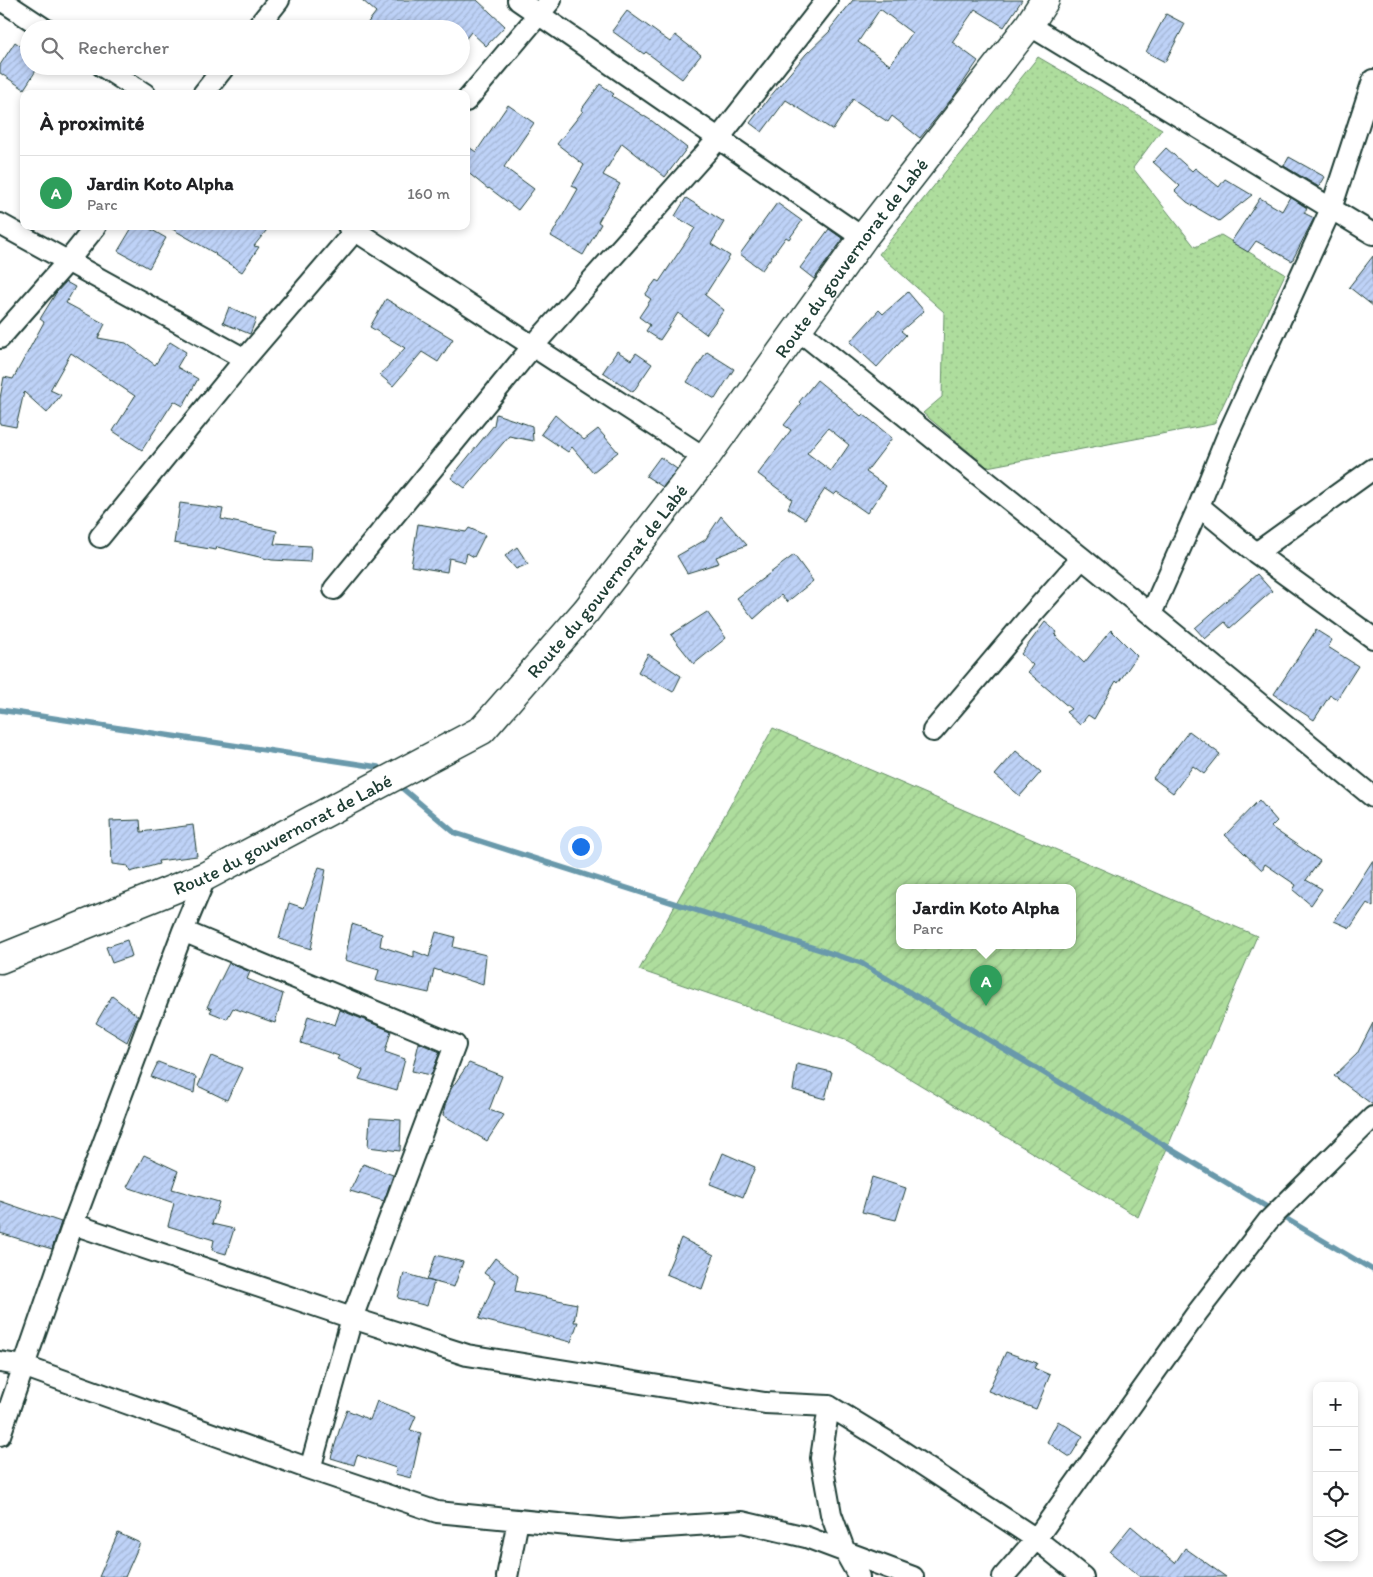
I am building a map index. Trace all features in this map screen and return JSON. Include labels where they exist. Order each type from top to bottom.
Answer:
[{"type":"street","points":[[263,20],[279,0]]},
{"type":"street","points":[[518,0],[545,8],[719,138],[863,238]]},
{"type":"street","points":[[334,588],[532,346],[719,138],[827,0]]},
{"type":"street","name":"Route du gouvernorat de Labé","points":[[0,959],[206,876],[482,730],[586,611],[705,458],[863,238],[1029,25],[1045,0]]},
{"type":"street","points":[[2,1],[31,20]]},
{"type":"street","points":[[470,95],[545,8]]},
{"type":"street","points":[[1029,25],[1373,234]]},
{"type":"street","points":[[116,75],[139,90]]},
{"type":"street","points":[[206,90],[219,75]]},
{"type":"street","points":[[1151,614],[1199,506],[1226,439],[1330,209],[1373,80]]},
{"type":"street","points":[[0,224],[245,359]]},
{"type":"street","points":[[0,338],[93,230]]},
{"type":"street","points":[[100,537],[352,230]]},
{"type":"street","points":[[357,230],[705,458]]},
{"type":"street","points":[[797,329],[1151,614],[1373,797]]},
{"type":"street","points":[[1256,553],[1373,469]]},
{"type":"street","points":[[1199,506],[1256,553],[1373,638]]},
{"type":"street","points":[[933,731],[1082,558]]},
{"type":"street","points":[[0,1435],[73,1224],[183,931],[206,876]]},
{"type":"street","points":[[183,931],[455,1045],[352,1318],[310,1469]]},
{"type":"street","points":[[1003,1577],[1036,1539],[1197,1313],[1268,1221],[1373,1117]]},
{"type":"street","points":[[73,1224],[468,1355],[765,1403],[829,1406],[888,1442],[1036,1539],[1082,1577]]},
{"type":"street","points":[[0,1362],[23,1366],[310,1469],[437,1512],[619,1530],[742,1522],[806,1536],[913,1577]]},
{"type":"street","points":[[829,1406],[820,1458],[831,1514],[845,1552],[859,1577]]},
{"type":"street","points":[[507,1577],[518,1520]]},
{"type":"green space","points":[[1038,57],[1162,129],[1133,168],[1195,247],[1221,235],[1285,274],[1214,424],[987,467],[923,413],[942,397],[944,312],[879,254]]},
{"type":"green space","points":[[773,728],[1257,936],[1138,1217],[848,1041],[639,970]]},
{"type":"building","points":[[362,0],[477,0],[505,26],[486,46],[471,32],[470,33],[470,20],[370,20],[376,12]]},
{"type":"building","points":[[853,0],[1022,0],[1004,27],[975,9],[952,42],[978,61],[954,96],[920,138],[892,116],[888,122],[853,99],[833,130],[786,100],[762,132],[750,123],[806,54],[830,29]],"holes":[[[880,9],[912,33],[890,65],[858,42]]]},
{"type":"building","points":[[627,11],[670,42],[675,35],[701,55],[682,79],[646,52],[644,54],[612,31]]},
{"type":"building","points":[[1166,14],[1185,24],[1165,62],[1146,52]]},
{"type":"building","points":[[15,42],[20,46],[20,75],[33,75],[24,89],[0,73],[0,65]]},
{"type":"building","points":[[600,84],[614,94],[612,96],[652,121],[687,148],[665,177],[622,143],[603,175],[620,184],[598,222],[601,224],[583,255],[551,236],[578,189],[572,186],[584,165],[557,144],[583,111],[581,110]]},
{"type":"building","points":[[508,105],[534,123],[504,167],[534,189],[518,210],[470,174],[470,148],[476,152]]},
{"type":"building","points":[[1166,148],[1192,171],[1195,168],[1219,187],[1225,179],[1252,195],[1219,221],[1187,202],[1175,191],[1180,186],[1153,162]]},
{"type":"building","points":[[1289,157],[1325,177],[1319,187],[1284,166]]},
{"type":"building","points":[[1290,197],[1307,208],[1304,213],[1314,218],[1292,261],[1256,241],[1248,252],[1231,242],[1260,198],[1282,211]]},
{"type":"building","points":[[686,198],[724,222],[711,244],[730,256],[705,295],[724,310],[706,334],[678,313],[660,340],[646,331],[650,325],[639,317],[651,299],[645,295],[656,280],[659,282],[695,228],[675,216]]},
{"type":"building","points":[[777,203],[802,221],[789,239],[786,237],[762,270],[740,254]]},
{"type":"building","points":[[829,229],[843,239],[814,279],[800,268]]},
{"type":"building","points":[[131,230],[152,230],[166,238],[149,268],[118,251]]},
{"type":"building","points":[[174,230],[267,230],[254,246],[259,247],[242,272],[216,254]]},
{"type":"building","points":[[1373,256],[1373,306],[1349,287]]},
{"type":"building","points":[[66,282],[75,287],[66,303],[105,324],[98,338],[126,343],[155,365],[170,342],[186,352],[177,367],[198,379],[183,406],[174,401],[142,450],[113,431],[135,396],[71,353],[50,390],[61,395],[47,413],[24,392],[16,427],[0,424],[0,398],[4,377],[13,379],[44,322],[40,319],[56,293]]},
{"type":"building","points":[[908,292],[924,311],[901,331],[906,335],[877,367],[850,342],[879,310],[883,314]]},
{"type":"building","points":[[386,299],[453,339],[438,362],[422,352],[393,386],[380,375],[405,348],[370,327]]},
{"type":"building","points":[[229,307],[256,319],[250,334],[223,323]]},
{"type":"building","points":[[617,351],[631,360],[636,353],[652,364],[633,392],[603,372]]},
{"type":"building","points":[[707,352],[734,369],[715,399],[687,382]]},
{"type":"building","points":[[817,380],[861,416],[863,414],[892,438],[866,472],[886,486],[867,513],[837,492],[834,495],[825,489],[805,519],[788,508],[792,499],[758,474],[791,430],[784,425],[801,404],[799,402]],"holes":[[[828,428],[849,445],[831,471],[807,453]]]},
{"type":"building","points":[[496,414],[532,426],[533,441],[509,436],[465,488],[451,478],[494,425]]},
{"type":"building","points":[[555,415],[584,440],[598,429],[618,452],[593,472],[572,447],[568,452],[541,434]]},
{"type":"building","points":[[660,457],[677,469],[663,487],[646,476]]},
{"type":"building","points":[[180,503],[223,509],[221,519],[277,531],[274,544],[311,546],[310,562],[272,560],[217,547],[216,550],[174,543]]},
{"type":"building","points":[[721,516],[747,545],[716,557],[719,563],[687,573],[677,556],[705,540]]},
{"type":"building","points":[[418,524],[466,532],[469,528],[485,535],[474,557],[467,553],[465,562],[449,558],[447,572],[411,566]]},
{"type":"building","points":[[517,547],[528,564],[516,569],[505,556]]},
{"type":"building","points":[[794,555],[813,581],[787,602],[781,595],[754,619],[737,598]]},
{"type":"building","points":[[1257,574],[1272,591],[1230,628],[1225,622],[1205,639],[1195,628]]},
{"type":"building","points":[[707,612],[726,638],[694,664],[671,635]]},
{"type":"building","points":[[1045,622],[1057,632],[1055,635],[1084,663],[1111,630],[1137,656],[1118,683],[1116,681],[1094,719],[1088,715],[1080,725],[1066,712],[1071,709],[1028,672],[1033,665],[1021,654]]},
{"type":"building","points":[[1316,630],[1332,640],[1328,647],[1358,666],[1337,699],[1330,695],[1314,720],[1274,694]]},
{"type":"building","points":[[648,654],[681,676],[673,692],[638,672]]},
{"type":"building","points":[[1189,731],[1220,754],[1204,774],[1193,766],[1173,793],[1153,778]]},
{"type":"building","points":[[1016,751],[1041,772],[1020,796],[995,775]]},
{"type":"building","points":[[1259,800],[1277,821],[1271,827],[1320,861],[1306,880],[1322,889],[1311,905],[1293,890],[1296,885],[1265,864],[1262,870],[1225,835]]},
{"type":"building","points":[[140,820],[141,832],[193,825],[197,856],[158,861],[159,864],[130,872],[128,866],[112,864],[110,821]]},
{"type":"building","points":[[1373,860],[1373,907],[1367,903],[1350,928],[1334,921],[1353,894]]},
{"type":"building","points":[[319,867],[326,869],[311,949],[279,939],[289,903],[304,908]]},
{"type":"building","points":[[352,924],[382,934],[380,946],[414,957],[414,951],[429,957],[436,932],[455,937],[453,947],[486,955],[483,985],[434,969],[429,993],[376,981],[379,970],[345,960]]},
{"type":"building","points":[[127,940],[132,956],[112,963],[106,947]]},
{"type":"building","points":[[229,963],[250,972],[247,979],[283,994],[275,1023],[233,1008],[227,1019],[210,1012],[212,1009],[207,1007]]},
{"type":"building","points":[[112,996],[138,1016],[127,1042],[96,1023]]},
{"type":"building","points":[[340,1010],[391,1031],[385,1052],[405,1059],[397,1090],[359,1079],[363,1070],[337,1059],[339,1056],[301,1043],[308,1016],[335,1025]]},
{"type":"building","points":[[1373,1023],[1373,1105],[1334,1076],[1357,1054]]},
{"type":"building","points":[[419,1043],[440,1052],[431,1075],[412,1071]]},
{"type":"building","points":[[211,1056],[242,1068],[227,1100],[198,1086]]},
{"type":"building","points":[[158,1062],[196,1077],[194,1093],[151,1077]]},
{"type":"building","points":[[469,1063],[502,1076],[489,1110],[504,1115],[487,1141],[443,1115],[451,1089]]},
{"type":"building","points":[[797,1064],[832,1072],[825,1099],[793,1090]]},
{"type":"building","points":[[370,1118],[401,1120],[400,1151],[368,1147]]},
{"type":"building","points":[[723,1153],[755,1167],[743,1197],[710,1184]]},
{"type":"building","points":[[144,1155],[178,1171],[172,1189],[219,1202],[212,1224],[234,1229],[226,1254],[212,1250],[214,1240],[168,1226],[174,1203],[127,1187]]},
{"type":"building","points":[[363,1164],[393,1175],[384,1201],[350,1191]]},
{"type":"building","points":[[872,1177],[906,1188],[896,1220],[862,1212]]},
{"type":"building","points":[[0,1201],[61,1222],[52,1249],[0,1233]]},
{"type":"building","points":[[681,1238],[714,1255],[702,1289],[666,1274]]},
{"type":"building","points":[[436,1255],[463,1262],[454,1287],[427,1280]]},
{"type":"building","points":[[495,1258],[518,1276],[515,1291],[577,1304],[574,1322],[578,1322],[571,1342],[479,1319],[495,1281],[484,1273]]},
{"type":"building","points":[[404,1273],[434,1282],[427,1306],[398,1298]]},
{"type":"building","points":[[1006,1352],[1037,1363],[1034,1368],[1050,1375],[1036,1409],[988,1391]]},
{"type":"building","points":[[377,1401],[416,1416],[410,1430],[421,1433],[411,1478],[395,1474],[396,1468],[357,1455],[354,1465],[331,1458],[347,1410],[370,1420]]},
{"type":"building","points":[[1058,1421],[1083,1436],[1070,1457],[1047,1442]]},
{"type":"building","points":[[1131,1526],[1175,1563],[1185,1548],[1226,1577],[1140,1577],[1110,1552]]},
{"type":"building","points":[[118,1533],[140,1543],[125,1577],[99,1577]]},
{"type":"waterway","points":[[0,710],[378,767],[384,772]]},
{"type":"waterway","points":[[396,783],[455,833],[861,963],[1272,1210]]},
{"type":"waterway","points":[[1280,1215],[1373,1270]]},
{"type":"place","name":"Jardin Koto Alpha","points":[[986,1006]]}]
